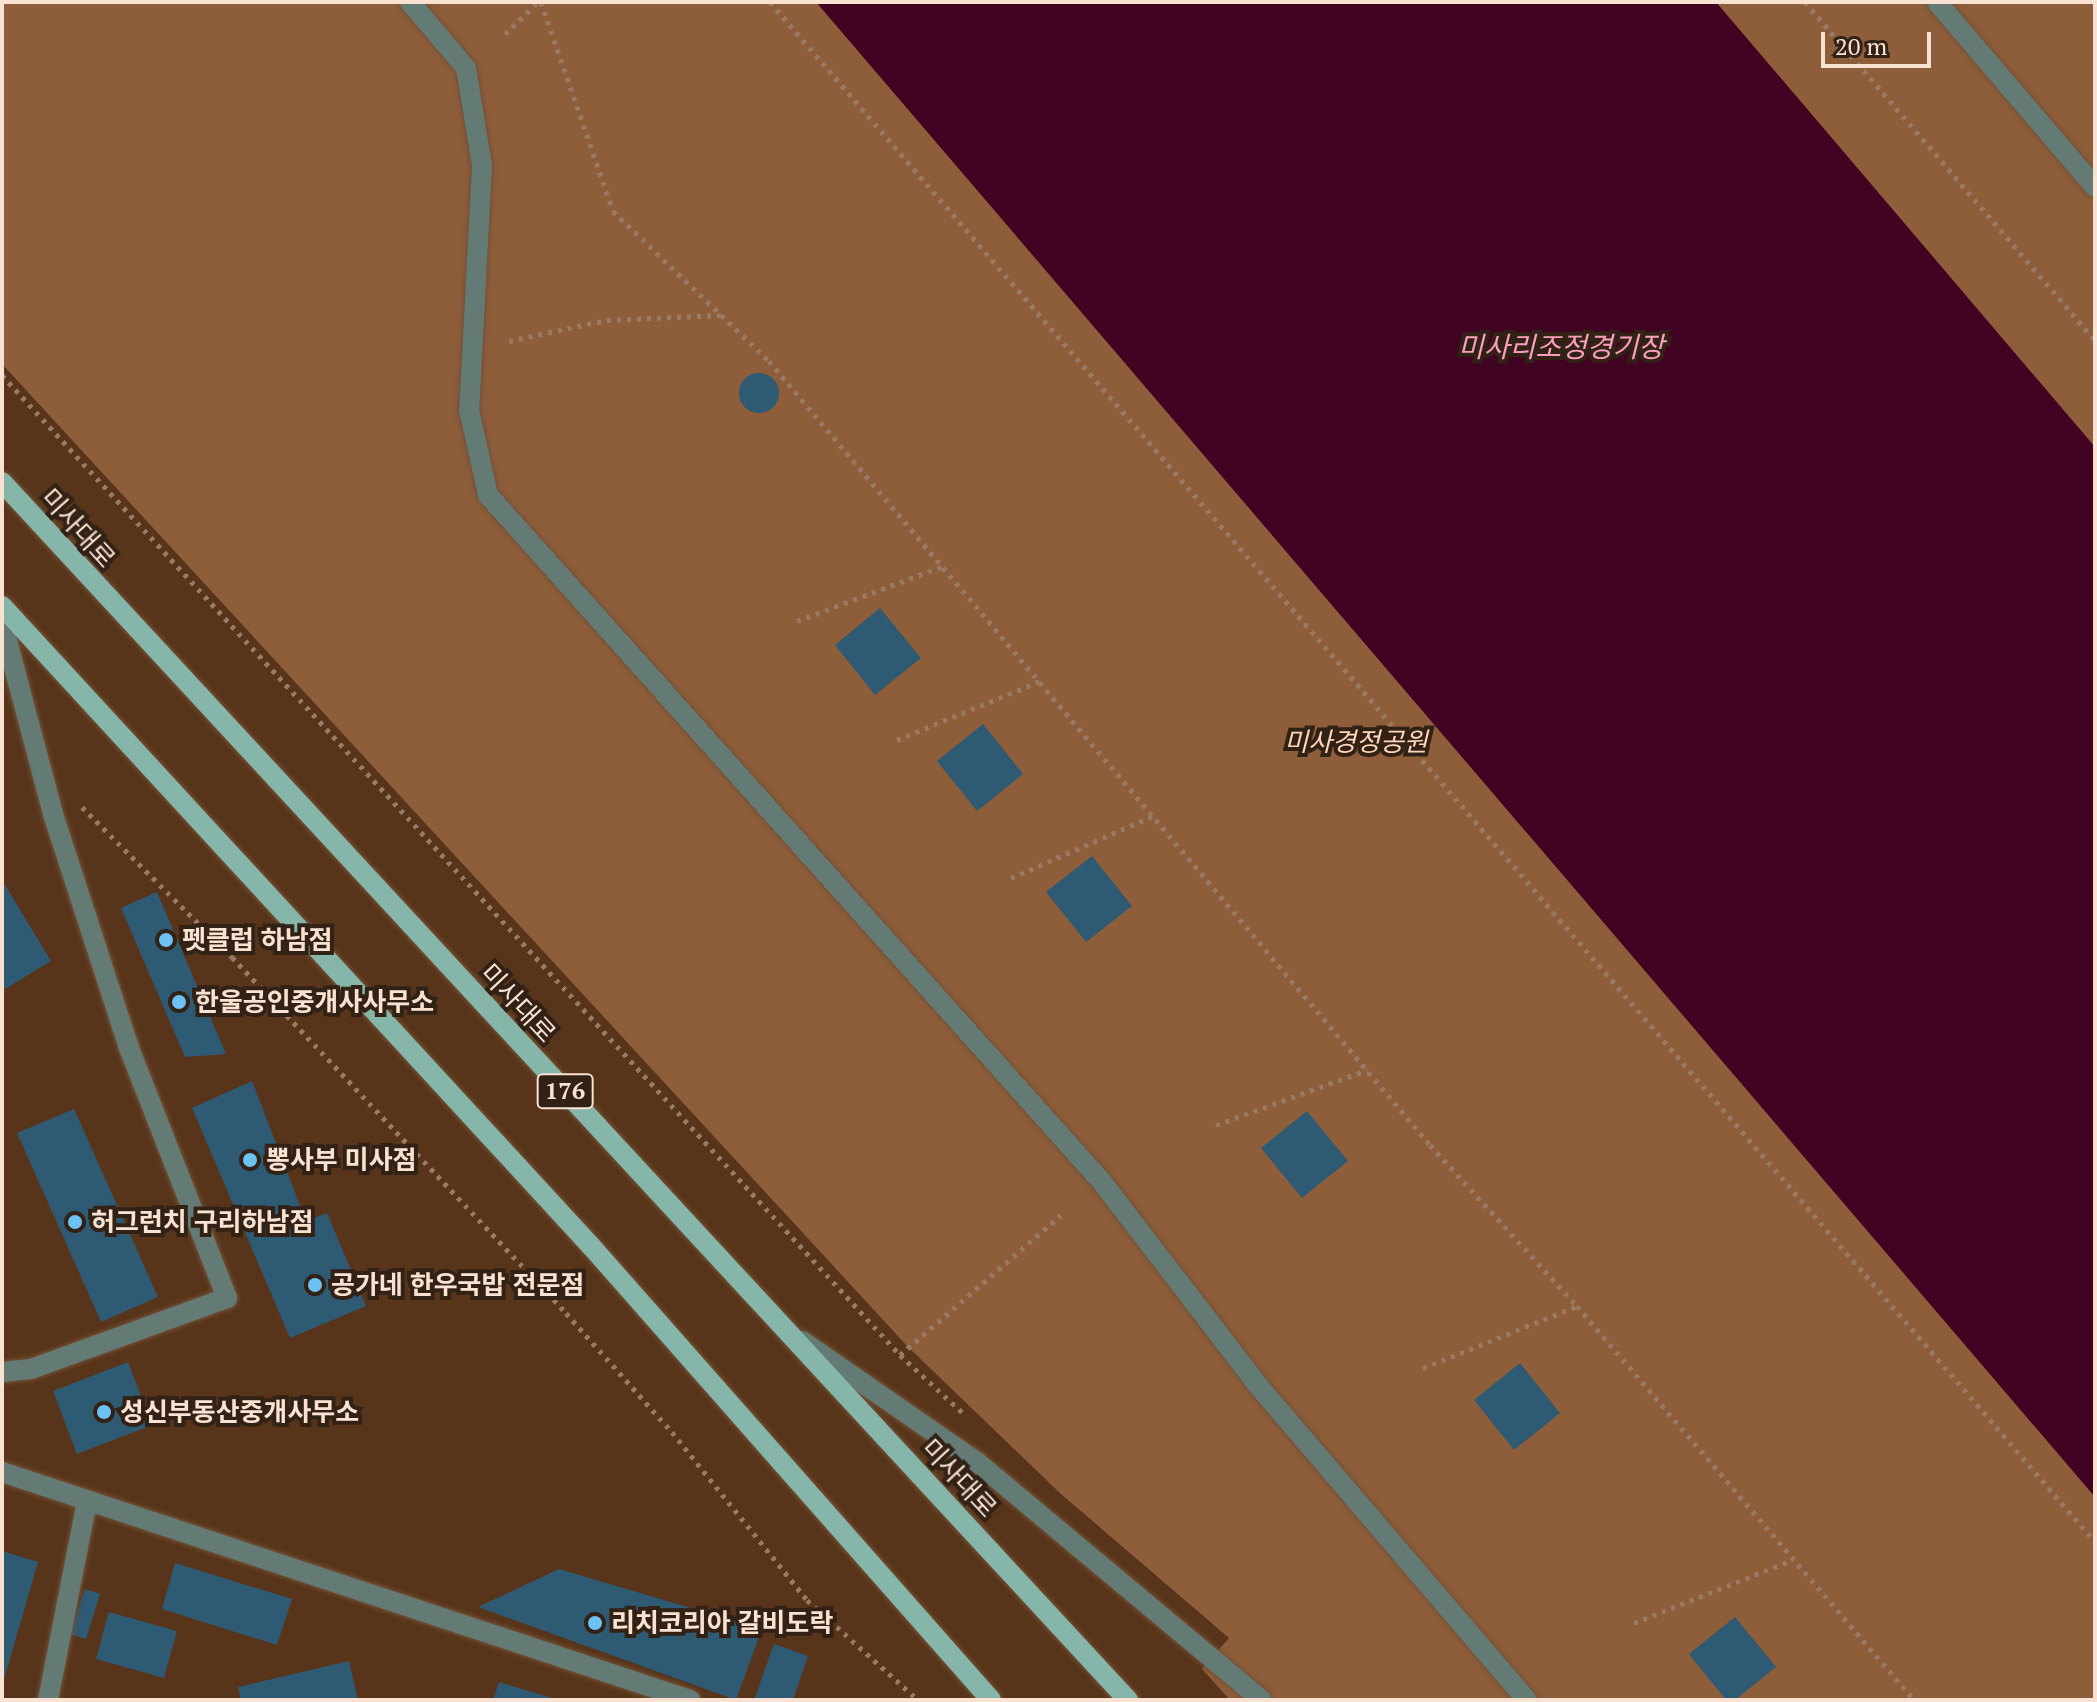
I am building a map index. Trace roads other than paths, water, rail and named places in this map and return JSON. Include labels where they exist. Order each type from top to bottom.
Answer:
[{"type":"main road","name":"미사대로","points":[[2,482],[1128,1700]]},
{"type":"main road","points":[[2,606],[591,1246],[991,1700]]},
{"type":"lane","points":[[410,2],[466,68],[482,166],[469,410],[488,495],[1102,1182],[1256,1383],[1527,1700]]},
{"type":"lane","points":[[1937,2],[2095,187]]},
{"type":"lane","points":[[2,622],[53,814],[129,1048],[227,1298],[31,1369],[2,1372]]},
{"type":"lane","points":[[787,1331],[977,1462],[1262,1700]]},
{"type":"lane","points":[[2,1472],[690,1700]]},
{"type":"lane","points":[[48,1700],[87,1502]]},
{"type":"water","name":"미사리조정경기장","points":[[816,2],[1716,2],[2095,447],[2095,1497]]},
{"type":"place","name":"펫클럽 하남점","points":[[166,940]]},
{"type":"place","name":"한울공인중개사사무소","points":[[179,1002]]},
{"type":"place","name":"뽕사부 미사점","points":[[250,1160]]},
{"type":"place","name":"허그런치 구리하남점","points":[[75,1222]]},
{"type":"place","name":"공가네 한우국밥 전문점","points":[[315,1285]]},
{"type":"place","name":"성신부동산중개사무소","points":[[104,1412]]},
{"type":"place","name":"리치코리아 갈비도락","points":[[595,1623]]},
{"type":"park label","name":"미사경정공원","points":[[1356,742]]}]
